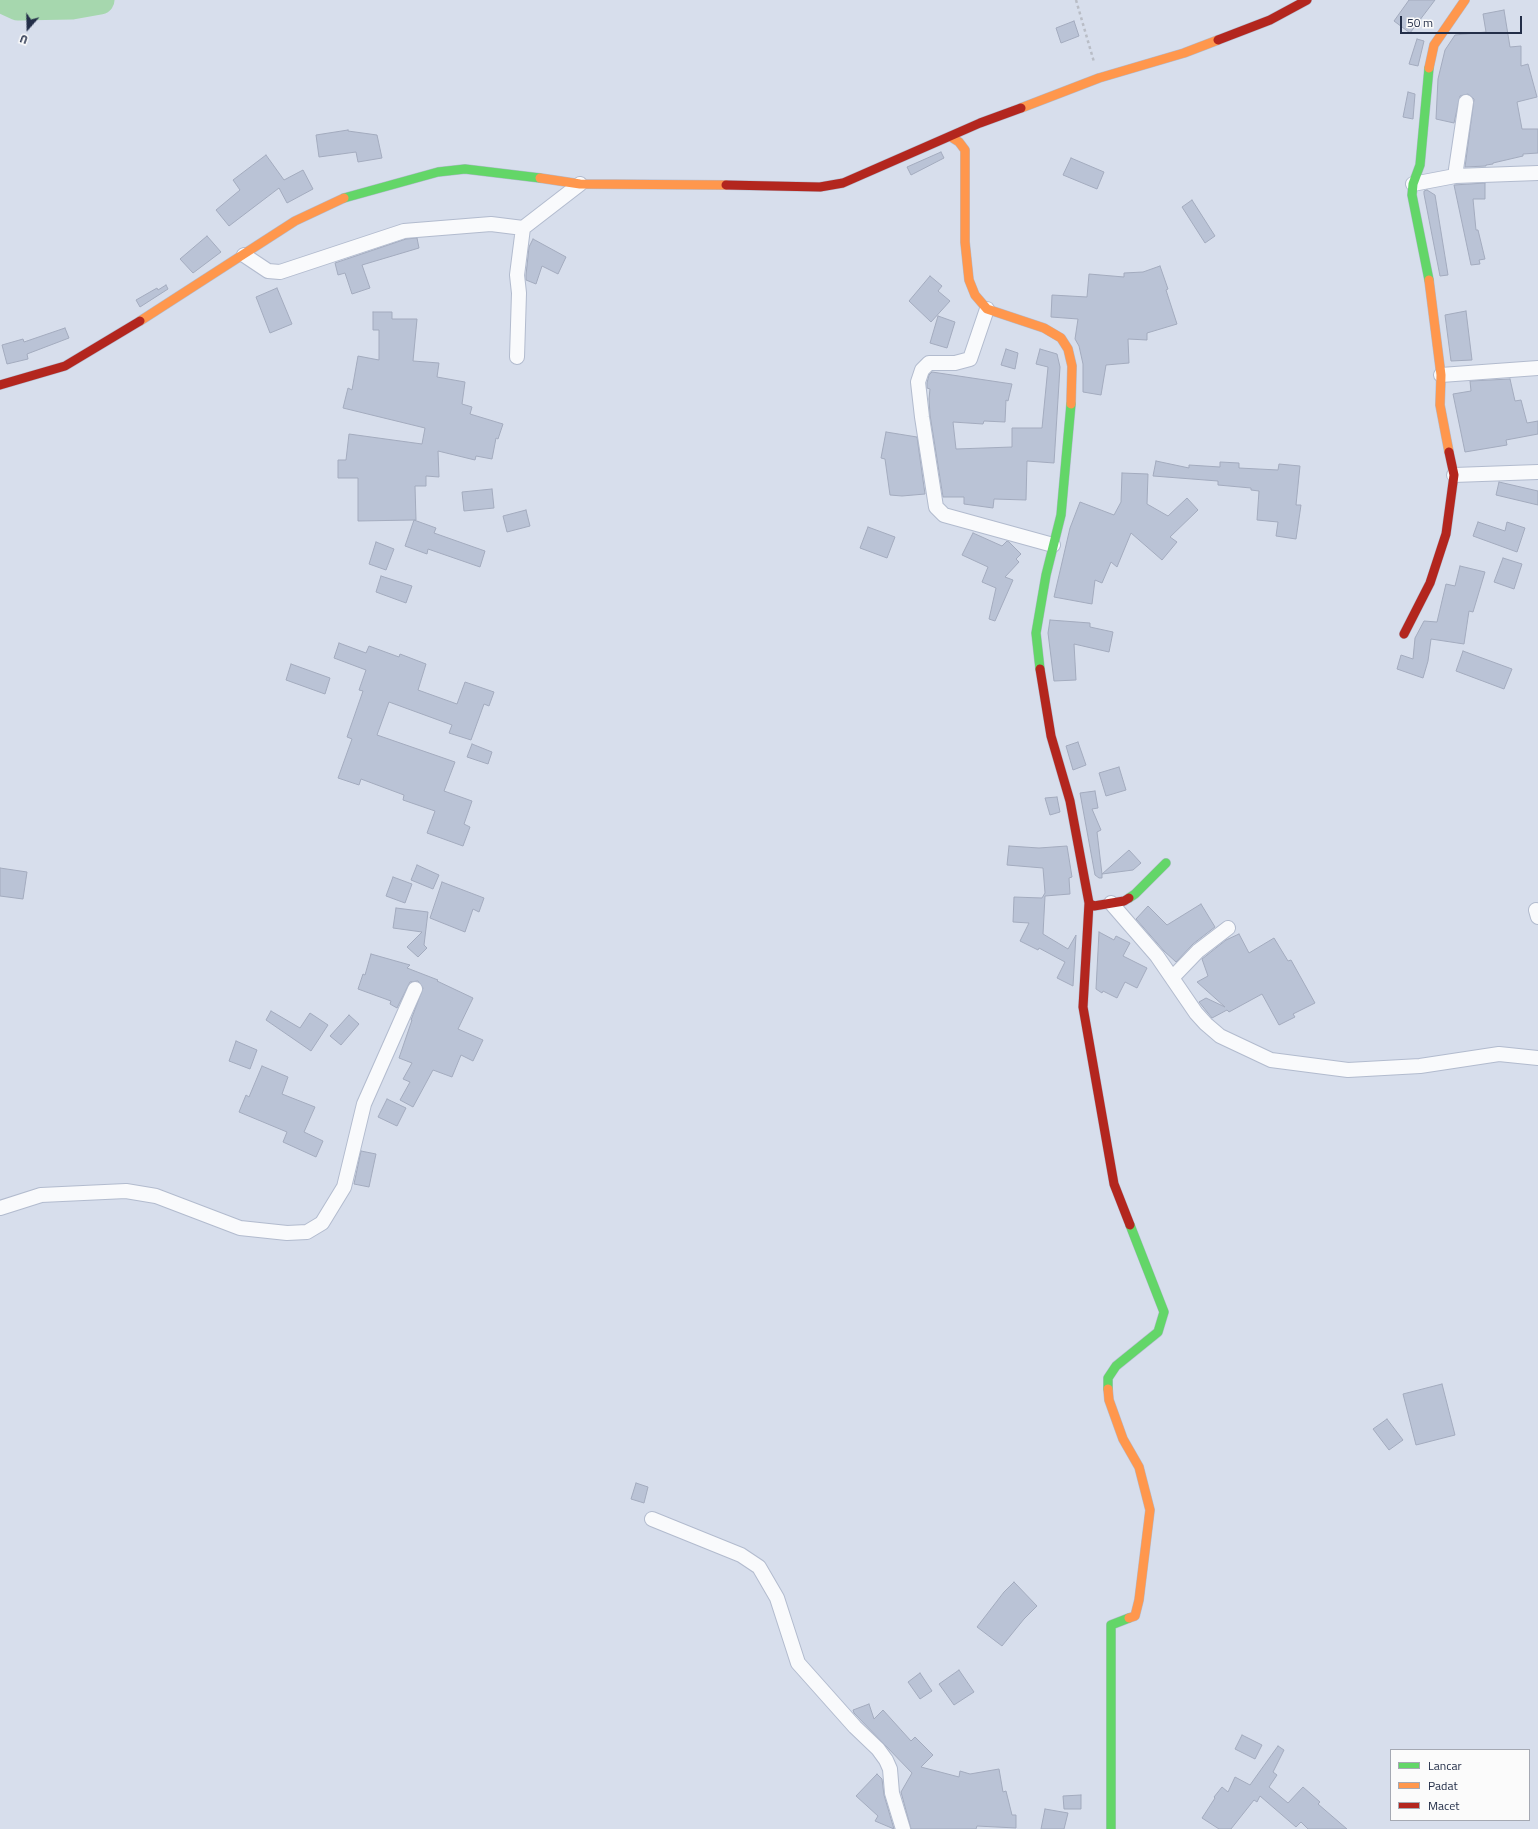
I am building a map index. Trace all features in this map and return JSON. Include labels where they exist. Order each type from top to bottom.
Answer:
[{"type":"street","points":[[0,385],[65,366],[110,340],[295,222],[337,200],[438,172],[465,169],[490,171],[580,184],[775,185],[820,187],[843,182],[951,137],[980,123],[1098,78],[1184,54],[1270,20],[1307,0]]},
{"type":"street","points":[[1404,634],[1430,583],[1446,534],[1454,475],[1440,405],[1441,375],[1428,273],[1412,202],[1413,184],[1420,165],[1427,77],[1434,45],[1465,0]]},
{"type":"street","points":[[1455,176],[1466,102]]},
{"type":"street","points":[[951,137],[959,142],[965,150],[965,242],[969,280],[975,295],[987,309],[1044,328],[1062,338],[1068,349],[1072,366],[1062,514],[1046,575],[1036,633],[1051,736],[1070,801],[1089,903],[1083,1007],[1114,1184],[1160,1296],[1164,1312],[1158,1332],[1116,1366],[1108,1378],[1110,1400],[1123,1439],[1139,1467],[1150,1510],[1139,1600],[1135,1616],[1111,1625],[1111,1829]]},
{"type":"street","points":[[1413,184],[1455,176],[1538,173]]},
{"type":"street","points":[[244,255],[268,271],[280,272],[404,231],[491,224],[523,228],[580,184]]},
{"type":"street","points":[[517,357],[519,293],[517,275],[523,228]]},
{"type":"street","points":[[987,309],[970,359],[955,363],[929,363],[922,370],[918,382],[936,507],[944,515],[1054,545]]},
{"type":"street","points":[[1441,375],[1538,368]]},
{"type":"street","points":[[1454,475],[1538,472]]},
{"type":"street","points":[[1089,903],[1094,906],[1124,901],[1135,894],[1166,863]]},
{"type":"street","points":[[1111,903],[1157,956],[1196,1013],[1220,1036],[1271,1060],[1348,1070],[1420,1066],[1499,1054],[1538,1058]]},
{"type":"street","points":[[1172,978],[1198,951],[1228,928]]},
{"type":"street","points":[[0,1208],[41,1196],[126,1191],[156,1196],[191,1208],[214,1219],[240,1228],[287,1233],[307,1232],[322,1223],[344,1187],[364,1104],[415,989]]},
{"type":"street","points":[[652,1518],[741,1555],[759,1567],[777,1598],[798,1663],[855,1727],[878,1748],[886,1760],[890,1769],[892,1793],[903,1829]]},
{"type":"path","points":[[1076,0],[1098,78]]},
{"type":"building","points":[[1409,0],[1435,0],[1410,33],[1394,21]]},
{"type":"building","points":[[1504,10],[1510,47],[1521,46],[1521,66],[1528,64],[1537,97],[1517,102],[1522,129],[1538,129],[1538,153],[1523,154],[1523,156],[1486,166],[1465,167],[1474,99],[1468,94],[1460,96],[1454,123],[1436,119],[1438,79],[1445,50],[1455,35],[1486,32],[1483,14]]},
{"type":"building","points":[[1074,21],[1079,36],[1061,43],[1056,28]]},
{"type":"building","points":[[1417,39],[1424,41],[1418,66],[1409,64]]},
{"type":"building","points":[[1408,92],[1415,94],[1413,119],[1403,117]]},
{"type":"building","points":[[348,130],[377,135],[382,158],[358,162],[356,152],[319,157],[316,135]]},
{"type":"building","points":[[941,152],[944,158],[911,175],[907,167]]},
{"type":"building","points":[[266,155],[284,180],[303,170],[313,189],[287,203],[279,188],[229,226],[216,210],[240,190],[233,180]]},
{"type":"building","points":[[1071,158],[1104,172],[1097,189],[1063,175]]},
{"type":"building","points":[[1485,183],[1485,199],[1473,199],[1476,230],[1478,230],[1485,259],[1479,260],[1480,264],[1471,265],[1454,185]]},
{"type":"building","points":[[1427,190],[1435,195],[1448,275],[1440,276],[1424,194],[1424,191]]},
{"type":"building","points":[[1192,200],[1215,236],[1205,243],[1182,207]]},
{"type":"building","points":[[207,236],[221,252],[193,273],[180,259]]},
{"type":"building","points":[[417,238],[419,248],[362,265],[370,288],[352,294],[345,273],[338,275],[335,263],[406,239]]},
{"type":"building","points":[[533,239],[566,257],[558,274],[542,266],[536,284],[526,280],[529,247]]},
{"type":"building","points":[[1160,266],[1168,289],[1166,290],[1177,324],[1147,333],[1147,340],[1128,339],[1129,363],[1106,365],[1101,395],[1083,392],[1083,364],[1079,346],[1075,339],[1078,319],[1051,317],[1052,295],[1087,297],[1089,274],[1124,277],[1124,273],[1143,272]]},
{"type":"building","points":[[930,276],[942,286],[938,291],[950,301],[931,322],[909,301]]},
{"type":"building","points":[[166,285],[168,289],[140,307],[136,300],[157,288],[158,290]]},
{"type":"building","points":[[277,288],[292,324],[270,333],[256,297]]},
{"type":"building","points":[[1466,311],[1472,360],[1451,361],[1445,315]]},
{"type":"building","points":[[373,312],[392,312],[392,319],[417,319],[413,361],[439,363],[437,377],[465,382],[462,404],[472,407],[470,414],[503,424],[498,439],[496,438],[492,459],[476,456],[475,460],[438,451],[439,477],[426,476],[426,486],[415,486],[416,520],[358,521],[358,478],[338,478],[338,460],[346,460],[349,434],[422,444],[425,428],[343,408],[348,388],[352,390],[358,356],[379,360],[379,330],[373,330]]},
{"type":"building","points":[[938,316],[955,322],[947,348],[930,343]]},
{"type":"building","points":[[65,328],[69,338],[27,354],[28,359],[7,364],[2,345],[23,339],[24,342]]},
{"type":"building","points":[[1006,349],[1018,353],[1015,369],[1001,365]]},
{"type":"building","points":[[1040,349],[1057,354],[1060,367],[1054,463],[1027,461],[1026,500],[994,499],[993,508],[964,504],[964,497],[943,497],[930,415],[930,389],[927,388],[929,375],[932,372],[1012,384],[1008,401],[1006,400],[1005,422],[984,421],[983,424],[953,422],[956,449],[1012,447],[1012,428],[1042,428],[1048,367],[1036,364]]},
{"type":"building","points":[[1510,379],[1515,401],[1521,400],[1527,423],[1538,421],[1538,434],[1506,440],[1507,445],[1465,452],[1453,394],[1471,391],[1470,381]]},
{"type":"building","points":[[886,432],[917,437],[925,494],[902,496],[890,495],[885,459],[881,458]]},
{"type":"building","points":[[1156,461],[1189,468],[1189,465],[1220,467],[1220,462],[1239,463],[1239,468],[1278,470],[1279,464],[1300,466],[1296,505],[1301,505],[1296,539],[1276,536],[1278,522],[1257,520],[1259,491],[1251,490],[1251,488],[1218,485],[1218,481],[1153,476]]},
{"type":"building","points":[[1122,473],[1148,474],[1147,504],[1168,516],[1187,498],[1198,510],[1170,537],[1177,542],[1162,560],[1131,533],[1117,567],[1111,562],[1102,583],[1095,580],[1092,604],[1054,597],[1070,528],[1080,502],[1114,515],[1121,502]]},
{"type":"building","points":[[1499,482],[1538,491],[1538,505],[1496,495]]},
{"type":"building","points":[[492,489],[494,508],[464,511],[462,492]]},
{"type":"building","points":[[526,510],[530,526],[507,532],[503,516]]},
{"type":"building","points":[[414,520],[436,528],[434,533],[485,551],[480,567],[428,549],[427,554],[405,546]]},
{"type":"building","points":[[1478,522],[1505,531],[1507,522],[1525,528],[1517,552],[1473,536]]},
{"type":"building","points":[[868,527],[895,537],[887,558],[860,548]]},
{"type":"building","points":[[973,533],[1002,546],[1007,541],[1021,554],[1016,559],[1019,562],[1005,577],[1013,580],[995,621],[989,619],[996,588],[982,582],[988,567],[962,555]]},
{"type":"building","points":[[376,542],[394,549],[386,570],[369,564]]},
{"type":"building","points":[[1503,558],[1522,564],[1514,589],[1494,582]]},
{"type":"building","points":[[1460,566],[1485,572],[1473,612],[1469,611],[1464,644],[1431,639],[1428,661],[1423,678],[1397,669],[1401,655],[1413,659],[1415,638],[1424,621],[1437,622],[1446,584],[1455,586]]},
{"type":"building","points":[[381,576],[412,586],[406,603],[376,592]]},
{"type":"building","points":[[1050,620],[1090,623],[1090,627],[1113,632],[1109,652],[1074,644],[1076,680],[1054,681],[1048,633]]},
{"type":"building","points":[[339,643],[366,653],[369,646],[399,657],[400,654],[426,664],[418,690],[457,704],[465,682],[494,692],[489,706],[484,704],[471,740],[449,733],[452,725],[389,702],[377,735],[455,762],[444,791],[472,801],[464,824],[470,827],[463,846],[427,833],[435,811],[403,800],[404,795],[361,779],[359,785],[338,778],[352,739],[347,737],[363,691],[359,690],[366,670],[334,658]]},
{"type":"building","points":[[1463,651],[1512,669],[1504,689],[1456,671]]},
{"type":"building","points":[[291,664],[330,678],[325,694],[286,680]]},
{"type":"building","points":[[1078,742],[1086,765],[1073,770],[1066,746]]},
{"type":"building","points":[[472,744],[492,752],[488,764],[467,757]]},
{"type":"building","points":[[1119,767],[1126,790],[1106,796],[1099,773]]},
{"type":"building","points":[[1095,791],[1098,808],[1092,809],[1101,830],[1097,832],[1102,878],[1095,875],[1080,793]]},
{"type":"building","points":[[1057,797],[1060,812],[1050,815],[1045,798]]},
{"type":"building","points":[[1009,846],[1039,848],[1067,846],[1072,877],[1069,878],[1070,894],[1045,896],[1043,934],[1068,949],[1076,935],[1073,986],[1057,978],[1065,962],[1039,948],[1038,950],[1020,941],[1029,923],[1013,922],[1014,897],[1042,898],[1045,893],[1043,868],[1007,865]]},
{"type":"building","points":[[1129,850],[1141,863],[1133,870],[1102,874]]},
{"type":"building","points":[[417,865],[439,875],[433,889],[411,880]]},
{"type":"building","points":[[0,868],[27,872],[23,899],[0,896]]},
{"type":"building","points":[[393,877],[412,884],[405,903],[386,896]]},
{"type":"building","points":[[442,882],[484,898],[479,912],[473,909],[465,932],[430,918]]},
{"type":"building","points":[[1201,904],[1215,927],[1193,944],[1176,962],[1164,951],[1136,919],[1148,906],[1167,925]]},
{"type":"building","points":[[396,908],[428,912],[424,945],[427,948],[418,957],[407,947],[422,932],[393,928]]},
{"type":"building","points":[[1099,932],[1114,940],[1116,936],[1130,943],[1123,956],[1147,968],[1137,988],[1125,982],[1117,998],[1103,991],[1102,993],[1096,989]]},
{"type":"building","points":[[1239,934],[1249,953],[1274,938],[1288,961],[1291,960],[1315,1003],[1293,1014],[1295,1017],[1279,1025],[1262,994],[1229,1012],[1227,1010],[1212,1018],[1199,1002],[1206,998],[1225,1007],[1197,982],[1208,976],[1202,959],[1226,940]]},
{"type":"building","points":[[371,954],[410,965],[407,968],[438,980],[437,981],[473,998],[458,1029],[483,1040],[473,1061],[461,1055],[452,1077],[433,1070],[413,1107],[400,1100],[410,1082],[403,1079],[412,1063],[399,1058],[423,988],[418,981],[410,982],[397,1008],[390,1004],[391,1001],[358,989],[363,974],[365,975]]},
{"type":"building","points":[[271,1011],[300,1028],[310,1013],[328,1025],[311,1051],[266,1020]]},
{"type":"building","points":[[349,1015],[359,1024],[341,1045],[330,1036]]},
{"type":"building","points":[[236,1041],[257,1050],[250,1069],[229,1061]]},
{"type":"building","points":[[262,1066],[288,1077],[282,1094],[315,1107],[304,1132],[323,1141],[316,1157],[283,1142],[287,1132],[239,1112],[246,1095],[249,1097]]},
{"type":"building","points":[[387,1099],[406,1108],[397,1126],[378,1117]]},
{"type":"building","points":[[361,1151],[376,1154],[369,1187],[354,1184]]},
{"type":"building","points":[[1442,1384],[1455,1435],[1416,1445],[1403,1394]]},
{"type":"building","points":[[1387,1419],[1403,1440],[1389,1450],[1373,1429]]},
{"type":"building","points":[[636,1483],[648,1487],[644,1503],[631,1499]]},
{"type":"building","points":[[1014,1582],[1037,1606],[1024,1619],[1002,1646],[977,1627],[1004,1592]]},
{"type":"building","points":[[959,1670],[974,1692],[954,1705],[939,1684]]},
{"type":"building","points":[[920,1673],[932,1691],[920,1699],[908,1682]]},
{"type":"building","points":[[869,1704],[874,1719],[883,1710],[911,1741],[915,1737],[933,1755],[921,1767],[959,1777],[960,1771],[970,1774],[999,1769],[1003,1792],[1006,1791],[1012,1815],[1016,1815],[1016,1828],[977,1826],[976,1829],[911,1829],[901,1792],[912,1773],[854,1713],[853,1710]]},
{"type":"building","points":[[1242,1735],[1262,1745],[1255,1759],[1235,1749]]},
{"type":"building","points":[[1278,1746],[1284,1750],[1273,1772],[1277,1775],[1269,1787],[1288,1803],[1303,1787],[1320,1802],[1318,1804],[1347,1829],[1308,1829],[1301,1822],[1296,1827],[1260,1796],[1257,1802],[1254,1800],[1231,1829],[1219,1829],[1202,1818],[1215,1798],[1214,1797],[1222,1787],[1228,1792],[1235,1777],[1250,1785]]},
{"type":"building","points":[[877,1774],[882,1779],[884,1795],[894,1829],[875,1821],[878,1816],[856,1796]]},
{"type":"building","points":[[1081,1795],[1081,1809],[1064,1809],[1063,1796]]},
{"type":"building","points":[[1045,1809],[1068,1813],[1064,1829],[1041,1829]]},
{"type":"waterway","points":[[5,0],[18,6],[72,5],[100,0]]},
{"type":"traffic: fast","points":[[1429,68],[1420,165],[1413,184],[1412,195],[1429,280]]},
{"type":"traffic: fast","points":[[344,198],[438,172],[465,169],[540,178]]},
{"type":"traffic: fast","points":[[1040,669],[1036,633],[1046,575],[1061,515],[1071,404]]},
{"type":"traffic: fast","points":[[1129,898],[1135,894],[1166,863]]},
{"type":"traffic: fast","points":[[1108,1389],[1108,1378],[1116,1366],[1158,1332],[1164,1312],[1130,1225]]},
{"type":"traffic: fast","points":[[1111,1829],[1111,1625],[1129,1618]]},
{"type":"traffic: slow","points":[[1429,68],[1434,45],[1465,0]]},
{"type":"traffic: slow","points":[[1021,108],[1099,78],[1184,53],[1218,40]]},
{"type":"traffic: slow","points":[[951,137],[959,142],[965,150],[965,242],[969,280],[975,295],[987,309],[1044,328],[1061,338],[1068,349],[1072,366],[1071,404]]},
{"type":"traffic: slow","points":[[540,178],[580,184],[726,185]]},
{"type":"traffic: slow","points":[[140,321],[295,221],[344,198]]},
{"type":"traffic: slow","points":[[1429,280],[1441,375],[1440,405],[1449,452]]},
{"type":"traffic: slow","points":[[1108,1389],[1109,1400],[1123,1439],[1139,1467],[1150,1510],[1139,1600],[1135,1616],[1129,1618]]},
{"type":"traffic: jam","points":[[1218,40],[1270,20],[1307,0]]},
{"type":"traffic: jam","points":[[726,185],[820,187],[843,183],[980,123],[1021,108]]},
{"type":"traffic: jam","points":[[0,385],[65,366],[140,321]]},
{"type":"traffic: jam","points":[[1404,634],[1430,583],[1446,534],[1454,475],[1449,452]]},
{"type":"traffic: jam","points":[[1040,669],[1051,736],[1070,801],[1089,903],[1094,906],[1124,901],[1129,898]]},
{"type":"traffic: jam","points":[[1089,903],[1083,1007],[1114,1184],[1130,1225]]}]
